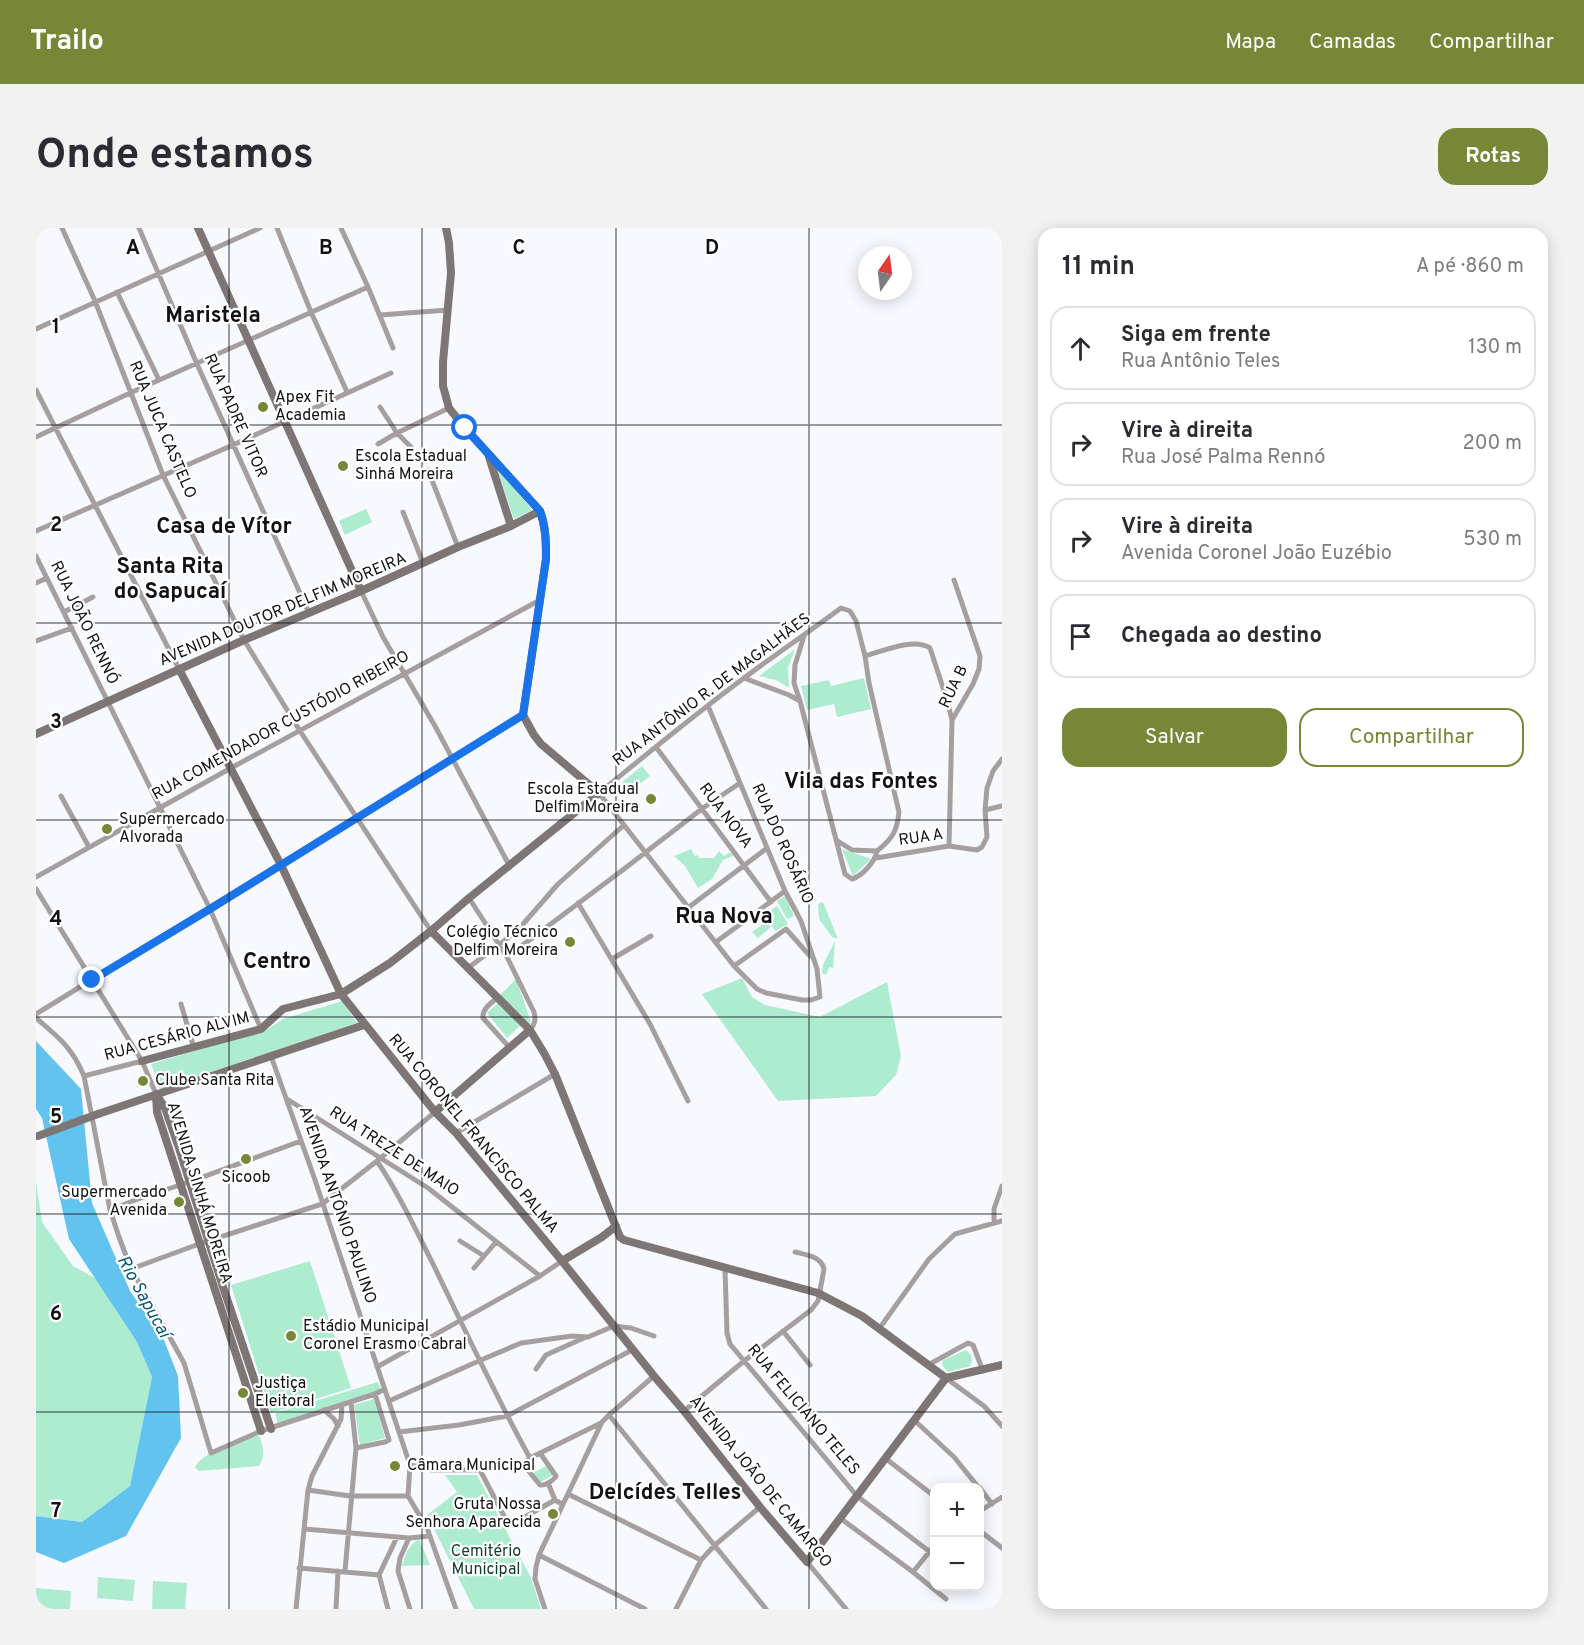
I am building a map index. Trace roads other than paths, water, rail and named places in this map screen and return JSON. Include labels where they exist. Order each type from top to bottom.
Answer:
[{"type":"main road","points":[[198,228],[361,591]]},
{"type":"main road","points":[[446,228],[451,273],[443,386],[449,408],[540,511],[544,523],[546,559],[523,715],[542,744],[599,793]]},
{"type":"main road","points":[[487,453],[511,526]]},
{"type":"main road","name":"AVENIDA DOUTOR DELFIM MOREIRA","points":[[36,734],[244,640],[511,526],[540,511]]},
{"type":"main road","name":"RUA CORONEL FRANCISCO PALMA","points":[[179,669],[281,865],[341,994],[435,1112],[456,1133],[562,1261]]},
{"type":"main road","name":"RUA CESÁRIO ALVIM","points":[[142,1061],[261,1029],[283,1009],[341,994],[390,963],[431,932],[469,898],[599,793]]},
{"type":"main road","points":[[431,932],[530,1030],[555,1074],[620,1237],[627,1242],[818,1293],[854,1311],[946,1378]]},
{"type":"main road","points":[[37,1136],[364,1025]]},
{"type":"main road","points":[[435,1112],[530,1030]]},
{"type":"main road","name":"AVENIDA SINHÁ MOREIRA","points":[[156,1094],[165,1108],[271,1429]]},
{"type":"main road","name":"AVENIDA SINHÁ MOREIRA","points":[[156,1094],[157,1112],[261,1431]]},
{"type":"main road","points":[[562,1261],[616,1226]]},
{"type":"main road","name":"AVENIDA JOÃO DE CAMARGO","points":[[562,1261],[632,1350],[684,1410],[760,1507],[807,1562]]},
{"type":"main road","points":[[807,1562],[946,1378],[1002,1365]]},
{"type":"street","points":[[36,231],[42,228]]},
{"type":"street","name":"RUA JUCA CASTELO","points":[[62,228],[94,301],[163,475],[244,640],[300,731],[431,932]]},
{"type":"street","name":"RUA PADRE VITOR","points":[[139,228],[233,446],[309,613]]},
{"type":"street","points":[[36,329],[260,228]]},
{"type":"street","points":[[277,228],[347,392]]},
{"type":"street","points":[[341,228],[393,348]]},
{"type":"street","points":[[36,437],[368,287]]},
{"type":"street","points":[[117,292],[159,380]]},
{"type":"street","points":[[380,315],[448,310]]},
{"type":"street","points":[[36,531],[233,446],[391,373]]},
{"type":"street","points":[[36,390],[179,669]]},
{"type":"street","points":[[380,407],[397,433],[412,448]]},
{"type":"street","points":[[378,444],[449,408]]},
{"type":"street","points":[[428,470],[458,547]]},
{"type":"street","points":[[403,512],[423,564]]},
{"type":"street","name":"RUA JOÃO RENNÓ","points":[[36,556],[210,909],[261,1029]]},
{"type":"street","points":[[36,583],[47,578]]},
{"type":"street","name":"RUA B","points":[[949,846],[952,720],[973,684],[979,669],[980,656],[954,580]]},
{"type":"street","points":[[361,591],[383,637],[435,726],[509,866]]},
{"type":"street","points":[[64,612],[93,597]]},
{"type":"street","name":"RUA COMENDADOR CUSTÓDIO RIBEIRO","points":[[36,878],[231,768],[540,600]]},
{"type":"street","name":"RUA ANTÔNIO R. DE MAGALHÃES","points":[[599,793],[744,678],[842,608],[850,611],[856,621],[865,656]]},
{"type":"street","points":[[36,641],[72,628]]},
{"type":"street","points":[[805,635],[795,664],[794,683],[845,874],[852,879],[857,878],[890,841],[898,824],[899,812],[869,683],[865,656],[913,643],[925,644],[930,648],[942,681],[952,720]]},
{"type":"street","points":[[744,678],[800,701]]},
{"type":"street","name":"RUA DO ROSÁRIO","points":[[708,706],[785,891],[801,921],[817,969],[820,997],[802,1000],[766,993],[757,989],[734,966]]},
{"type":"street","points":[[385,1389],[261,1431],[211,1453],[184,1363],[131,1269],[110,1210],[84,1077],[77,1060],[67,1046],[36,1016],[523,715]]},
{"type":"street","name":"RUA NOVA","points":[[656,747],[771,902]]},
{"type":"street","name":"RUA A","points":[[836,839],[852,850],[876,854],[949,846],[977,850],[987,837],[985,810],[987,788],[993,771],[1002,759]]},
{"type":"street","points":[[507,957],[703,808],[740,783]]},
{"type":"street","points":[[599,793],[734,966],[786,929],[813,959]]},
{"type":"street","points":[[61,796],[89,847]]},
{"type":"street","points":[[985,810],[1002,806]]},
{"type":"street","points":[[468,968],[517,931],[558,884],[624,825]]},
{"type":"street","points":[[689,907],[767,848]]},
{"type":"street","points":[[36,889],[142,1061],[156,1094]]},
{"type":"street","points":[[716,942],[785,891]]},
{"type":"street","points":[[469,898],[507,957],[534,1012],[534,1025],[530,1030]]},
{"type":"street","points":[[578,903],[650,1024],[688,1101]]},
{"type":"street","points":[[612,959],[651,936]]},
{"type":"street","points":[[497,998],[484,1010],[482,1015],[510,1048]]},
{"type":"street","points":[[181,1004],[194,1048]]},
{"type":"street","name":"AVENIDA ANTÔNIO PAULINO","points":[[270,1056],[301,1141],[410,1465]]},
{"type":"street","name":"RUA CESÁRIO ALVIM","points":[[84,1077],[142,1061]]},
{"type":"street","points":[[456,1133],[555,1074]]},
{"type":"street","name":"RUA TREZE DE MAIO","points":[[286,1099],[428,1188],[540,1276]]},
{"type":"street","points":[[131,1269],[322,1203],[435,1112]]},
{"type":"street","points":[[110,1210],[301,1141]]},
{"type":"street","points":[[379,1159],[530,1458]]},
{"type":"street","points":[[994,1223],[994,1209],[1002,1186]]},
{"type":"street","points":[[879,1329],[929,1259],[955,1234],[1002,1221]]},
{"type":"street","points":[[460,1241],[484,1256]]},
{"type":"street","points":[[474,1268],[496,1242]]},
{"type":"street","points":[[684,1410],[811,1310],[818,1301],[824,1269],[822,1263],[816,1258],[795,1252]]},
{"type":"street","points":[[377,1368],[540,1276],[562,1261]]},
{"type":"street","name":"RUA FELICIANO TELES","points":[[725,1269],[727,1333],[730,1344],[857,1496],[930,1549]]},
{"type":"street","points":[[215,1293],[224,1290]]},
{"type":"street","points":[[536,1369],[546,1354],[614,1326],[631,1328],[654,1336]]},
{"type":"street","points":[[783,1331],[810,1365]]},
{"type":"street","points":[[389,1401],[521,1343],[588,1336]]},
{"type":"street","points":[[540,1342],[546,1354]]},
{"type":"street","points":[[928,1365],[968,1343],[973,1345],[983,1371]]},
{"type":"street","points":[[399,1432],[459,1425],[507,1416],[632,1350]]},
{"type":"street","points":[[456,1609],[430,1536],[408,1496],[410,1465],[432,1470],[480,1470],[523,1464],[530,1458],[602,1422],[654,1376]]},
{"type":"street","points":[[946,1378],[984,1406],[1002,1426]]},
{"type":"street","points":[[356,1448],[389,1440],[375,1394]]},
{"type":"street","points":[[336,1609],[348,1533],[356,1448],[351,1402]]},
{"type":"street","points":[[296,1609],[308,1490],[312,1476],[341,1419],[342,1405]]},
{"type":"street","points":[[324,1410],[338,1426]]},
{"type":"street","points":[[609,1415],[766,1609]]},
{"type":"street","points":[[914,1420],[954,1457],[975,1483]]},
{"type":"street","points":[[545,1609],[535,1579],[539,1555],[602,1422]]},
{"type":"street","points":[[523,1464],[540,1485],[548,1483],[556,1476],[540,1453]]},
{"type":"street","points":[[885,1458],[930,1493]]},
{"type":"street","points":[[480,1470],[510,1524],[555,1500]]},
{"type":"street","points":[[548,1483],[555,1500],[562,1504]]},
{"type":"street","points":[[308,1490],[350,1496],[408,1496]]},
{"type":"street","points":[[568,1494],[701,1560]]},
{"type":"street","points":[[984,1494],[992,1504]]},
{"type":"street","points":[[984,1509],[1002,1497]]},
{"type":"street","points":[[676,1609],[701,1560],[715,1545],[760,1507]]},
{"type":"street","points":[[840,1518],[946,1599]]},
{"type":"street","points":[[305,1529],[409,1538],[430,1536]]},
{"type":"street","points":[[984,1534],[1001,1546]]},
{"type":"street","points":[[388,1609],[379,1575],[397,1537]]},
{"type":"street","points":[[409,1538],[398,1564],[398,1571],[410,1609]]},
{"type":"street","points":[[913,1572],[930,1554]]},
{"type":"street","points":[[539,1555],[645,1609]]},
{"type":"street","name":"AVENIDA JOÃO DE CAMARGO","points":[[807,1562],[846,1609]]},
{"type":"street","points":[[299,1568],[379,1575]]},
{"type":"water","points":[[36,1041],[81,1089],[92,1203],[130,1291],[164,1340],[178,1376],[181,1438],[126,1536],[64,1563],[36,1552],[36,1516],[82,1522],[130,1486],[152,1377],[137,1342],[69,1239],[42,1118],[36,1109]]},
{"type":"place","name":"Apex Fit Academia","points":[[263,407]]},
{"type":"place","name":"Escola Estadual Sinhá Moreira","points":[[343,466]]},
{"type":"place","name":"Escola Estadual Delfim Moreira","points":[[651,799]]},
{"type":"place","name":"Supermercado Alvorada","points":[[107,829]]},
{"type":"place","name":"Colégio Técnico Delfim Moreira","points":[[570,942]]},
{"type":"place","name":"Clube Santa Rita","points":[[143,1081]]},
{"type":"place","name":"Sicoob","points":[[246,1159]]},
{"type":"place","name":"Supermercado Avenida","points":[[179,1202]]},
{"type":"place","name":"Estádio Municipal Coronel Erasmo Cabral","points":[[291,1336]]},
{"type":"place","name":"Justiça Eleitoral","points":[[243,1393]]},
{"type":"place","name":"Câmara Municipal","points":[[395,1466]]},
{"type":"place","name":"Gruta Nossa Senhora Aparecida","points":[[553,1514]]},
{"type":"district","name":"Maristela","points":[[213,316]]},
{"type":"district","name":"Casa de Vítor","points":[[224,527]]},
{"type":"district","name":"Santa Rita do Sapucaí","points":[[170,580]]},
{"type":"district","name":"Vila das Fontes","points":[[861,782]]},
{"type":"district","name":"Rua Nova","points":[[724,917]]},
{"type":"district","name":"Centro","points":[[277,962]]},
{"type":"district","name":"Delcídes Telles","points":[[665,1493]]},
{"type":"water label","name":"Rio Sapucaí","points":[[143,1297]]},
{"type":"park label","name":"Cemitério Municipal","points":[[486,1561]]}]
